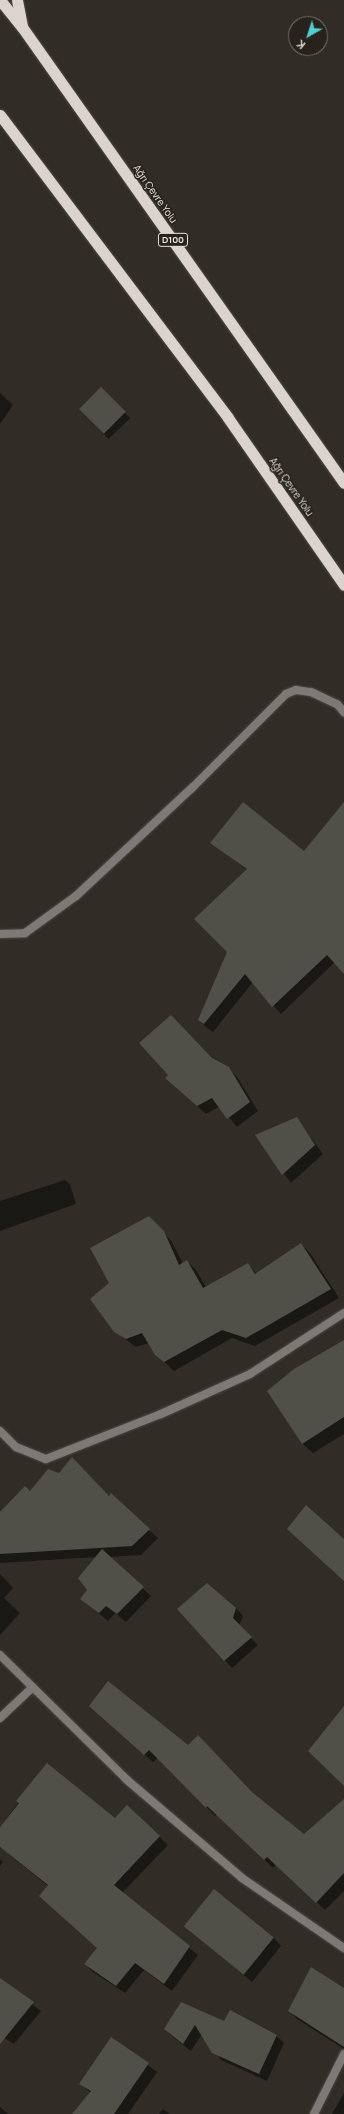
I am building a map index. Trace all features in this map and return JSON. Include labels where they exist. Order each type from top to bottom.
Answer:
[{"type":"highway","name":"Ağrı Çevre Yolu","points":[[0,0],[22,27],[344,483]]},
{"type":"highway","points":[[18,0],[22,27]]},
{"type":"highway","name":"Ağrı Çevre Yolu","points":[[0,115],[228,418],[344,585]]},
{"type":"street","points":[[0,934],[25,933],[76,896],[192,788],[286,694],[296,690],[311,692],[331,700],[344,712]]},
{"type":"street","points":[[0,1431],[16,1447],[46,1459],[161,1414],[250,1374],[344,1313]]},
{"type":"street","points":[[0,1655],[127,1780],[242,1878],[344,1948]]},
{"type":"street","points":[[0,1718],[33,1687]]},
{"type":"street","points":[[314,2114],[344,2054]]},
{"type":"building","points":[[101,387],[126,412],[104,434],[79,409]]},
{"type":"building","points":[[243,802],[304,851],[344,802],[344,974],[327,955],[272,1007],[245,974],[204,1024],[198,1020],[227,952],[194,919],[247,869],[210,843]]},
{"type":"building","points":[[171,1015],[212,1058],[229,1067],[250,1102],[227,1119],[212,1098],[197,1106],[165,1078],[168,1075],[139,1043]]},
{"type":"building","points":[[297,1117],[315,1145],[282,1175],[255,1135]]},
{"type":"building","points":[[149,1216],[164,1231],[179,1265],[187,1260],[203,1288],[248,1263],[255,1274],[301,1243],[331,1289],[246,1338],[222,1330],[164,1362],[155,1355],[142,1333],[126,1339],[114,1332],[90,1299],[109,1283],[90,1248]]},
{"type":"building","points":[[344,1340],[344,1417],[302,1444],[267,1391],[294,1369]]},
{"type":"building","points":[[72,1457],[109,1496],[111,1493],[150,1529],[132,1546],[0,1554],[0,1512],[25,1486],[30,1491],[48,1469],[59,1473]]},
{"type":"building","points":[[306,1505],[344,1539],[344,1581],[287,1529]]},
{"type":"building","points":[[102,1549],[144,1587],[117,1614],[106,1606],[99,1613],[80,1599],[87,1590],[78,1578]]},
{"type":"building","points":[[207,1583],[236,1608],[233,1618],[252,1637],[224,1661],[177,1609]]},
{"type":"building","points":[[108,1681],[188,1745],[198,1735],[253,1793],[304,1834],[344,1799],[344,1873],[316,1903],[267,1857],[264,1860],[207,1806],[206,1808],[149,1750],[144,1755],[89,1706]]},
{"type":"building","points":[[344,1706],[344,1786],[308,1751]]},
{"type":"building","points":[[47,1763],[115,1818],[127,1805],[160,1836],[114,1885],[190,1946],[164,1984],[135,1963],[116,1986],[84,1964],[97,1948],[39,1896],[48,1885],[0,1847],[0,1827],[19,1803],[16,1801]]},
{"type":"building","points":[[214,1889],[274,1937],[244,1975],[184,1926]]},
{"type":"building","points":[[311,1967],[344,1988],[344,2047],[288,2011]]},
{"type":"building","points":[[0,1978],[34,2002],[0,2044]]},
{"type":"building","points":[[181,2002],[224,2021],[230,2010],[277,2035],[259,2074],[212,2053],[195,2025],[183,2044],[164,2029]]},
{"type":"building","points":[[111,2037],[149,2063],[114,2114],[72,2114],[91,2091],[79,2084]]}]
